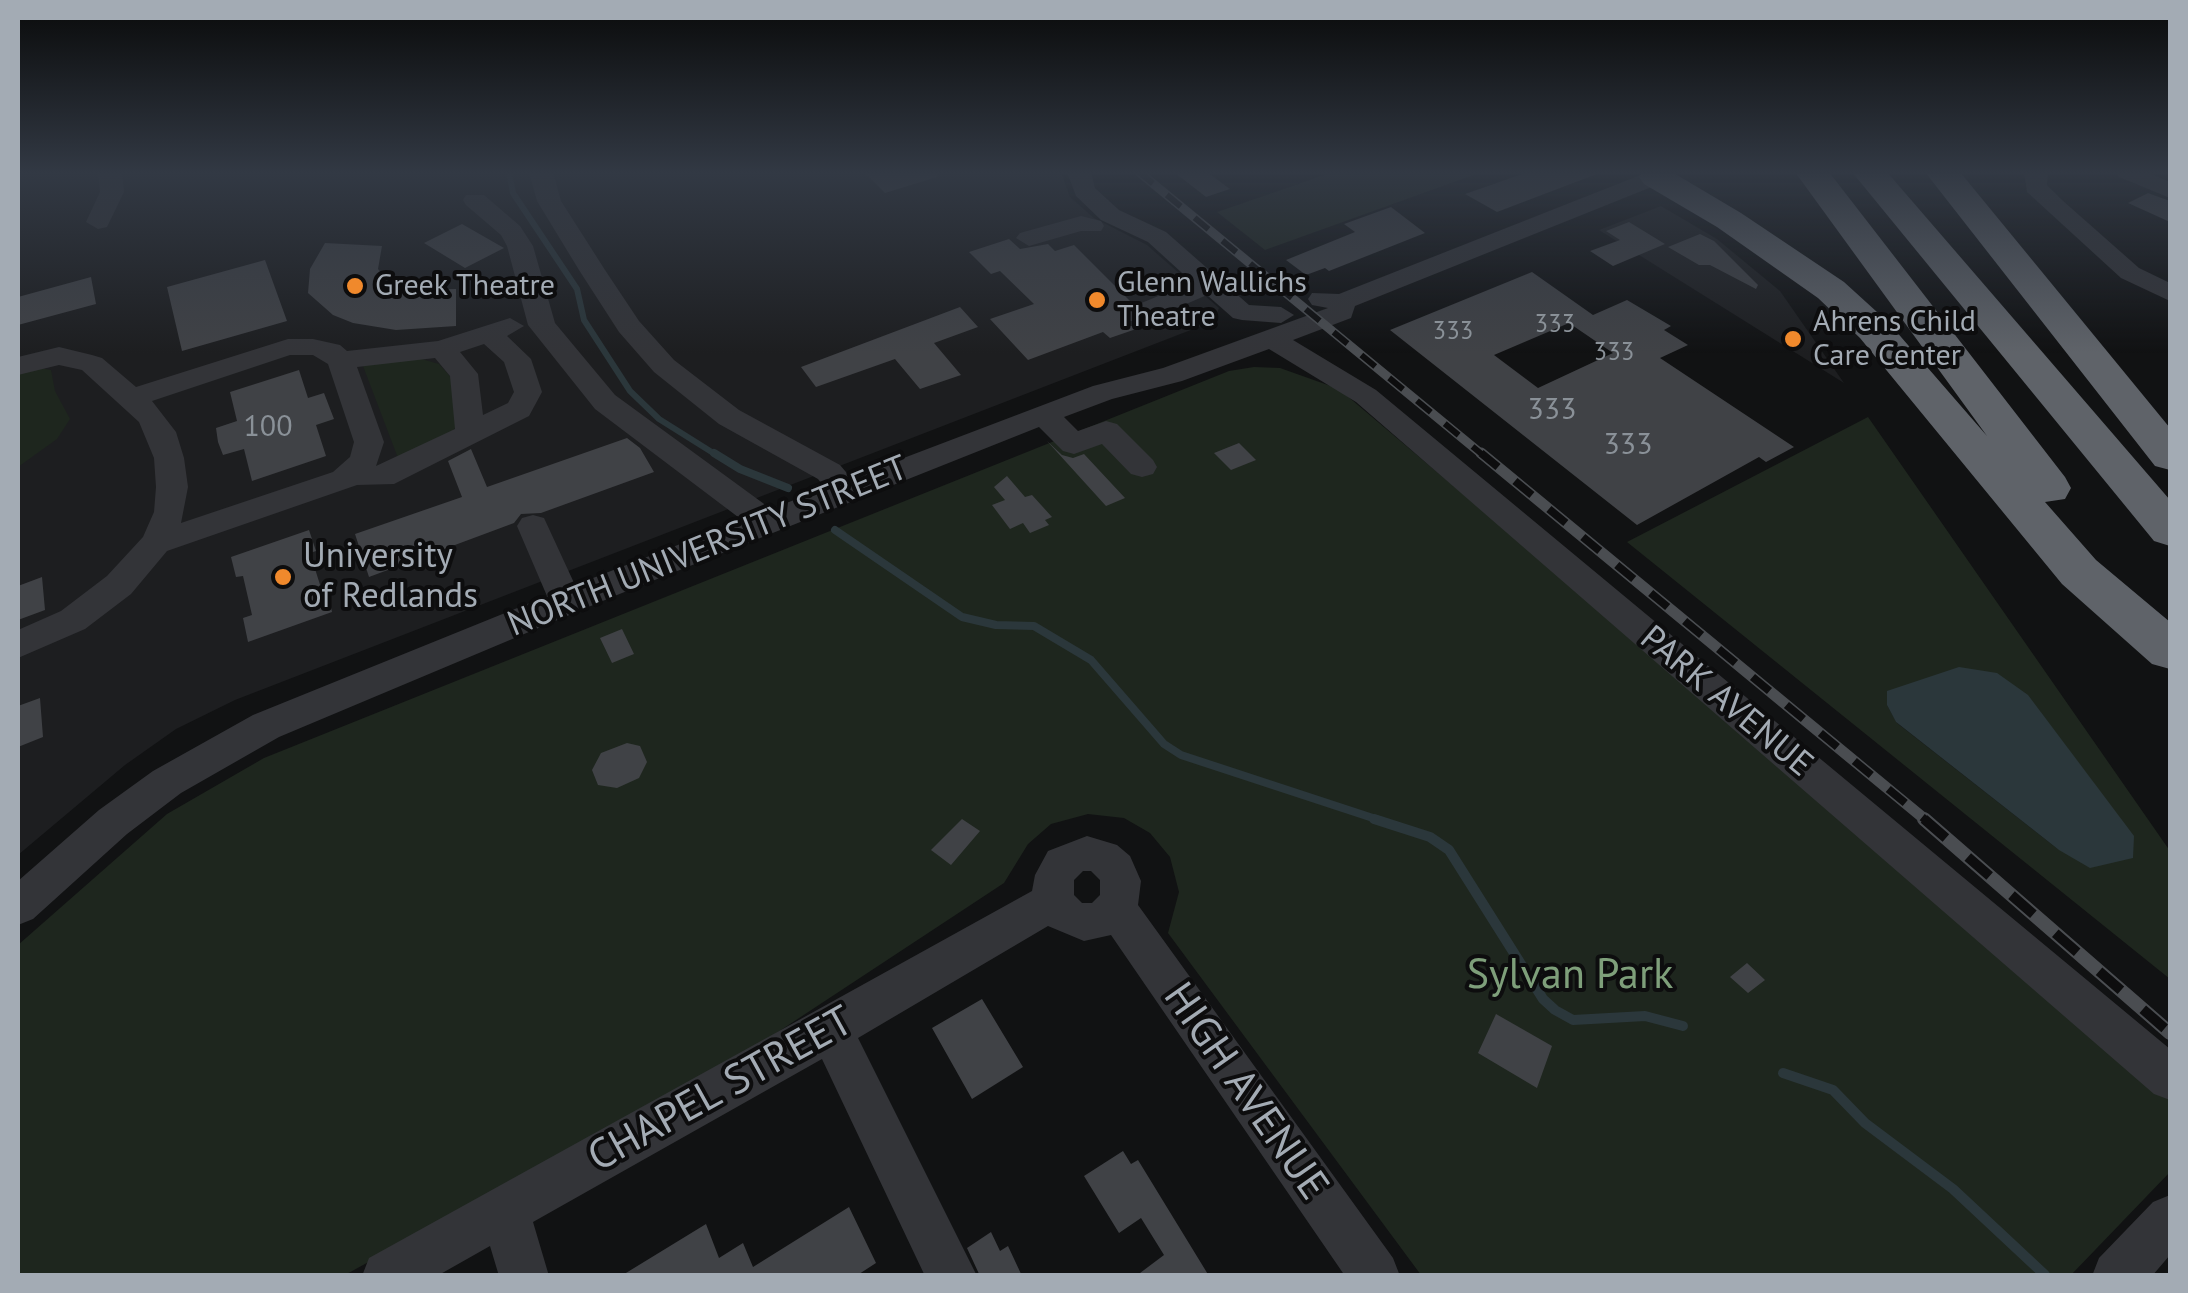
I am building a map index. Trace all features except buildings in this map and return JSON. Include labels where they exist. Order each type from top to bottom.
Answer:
[{"type":"highway","points":[[1747,232],[1831,290],[1874,330],[2080,572],[2170,650]]},
{"type":"highway","points":[[1857,232],[2170,650]]},
{"type":"highway","points":[[1921,232],[2170,530]]},
{"type":"highway","points":[[1990,232],[2170,456]]},
{"type":"street","points":[[511,232],[520,246],[538,314],[552,339],[605,402],[767,522]]},
{"type":"street","points":[[568,232],[628,326],[664,366],[730,417],[829,472],[846,492]]},
{"type":"street","points":[[1029,238],[1048,232]]},
{"type":"street","name":"PARK AVENUE","points":[[1149,232],[1242,312],[1277,327],[1366,396],[2170,1078]]},
{"type":"street","name":"NORTH UNIVERSITY STREET","points":[[18,906],[126,812],[236,741],[566,602],[1044,414],[1103,392],[1172,375],[1277,327],[1342,312],[1342,302],[1511,232]]},
{"type":"street","points":[[2084,232],[2130,274],[2170,293]]},
{"type":"street","points":[[1137,314],[1212,283]]},
{"type":"street","points":[[132,398],[288,347],[312,347],[341,360],[442,350],[538,314]]},
{"type":"street","points":[[156,543],[352,474],[382,477],[504,419],[526,402],[528,392],[516,358],[490,335]]},
{"type":"street","points":[[442,350],[464,374],[470,434]]},
{"type":"street","points":[[18,366],[60,356],[78,358],[92,364],[132,398],[161,432],[169,458],[170,512],[156,543],[98,604],[48,633],[18,645]]},
{"type":"street","points":[[341,360],[369,442],[364,461],[352,474]]},
{"type":"street","points":[[1044,414],[1074,444],[1106,431],[1142,467]]},
{"type":"street","points":[[532,526],[566,602]]},
{"type":"street","points":[[1097,856],[1116,868],[1122,878],[1124,888],[1116,908],[1095,920],[1070,917],[1054,901],[1050,890],[1056,870],[1074,857],[1097,856]]},
{"type":"street","name":"CHAPEL STREET","points":[[387,1276],[831,1030],[1054,901]]},
{"type":"street","name":"HIGH AVENUE","points":[[1116,908],[1375,1276]]},
{"type":"street","points":[[831,1030],[952,1276]]},
{"type":"street","points":[[505,1210],[524,1276]]},
{"type":"street","points":[[2117,1276],[2170,1220]]},
{"type":"shaded area","name":"University of Redlands","points":[[18,232],[1122,232],[1147,245],[1219,308],[1214,321],[235,700],[176,729],[125,765],[18,855]]},
{"type":"shaded area","name":"Ahrens Child Care Center","points":[[1603,232],[1706,232],[1717,239],[1780,291],[1844,383]]},
{"type":"shaded area","points":[[1959,667],[1997,673],[2028,695],[2134,836],[2133,858],[2090,868],[2059,850],[1896,722],[1887,705],[1887,691]]},
{"type":"green space","points":[[1243,232],[1314,232],[1265,250]]},
{"type":"green space","points":[[418,358],[439,364],[456,383],[457,426],[398,458],[363,366]]},
{"type":"green space","points":[[34,367],[51,370],[55,391],[70,419],[57,439],[18,467],[18,371]]},
{"type":"green space","name":"Sylvan Park","points":[[1280,368],[1339,389],[2170,1093],[2170,1172],[2071,1275],[1421,1275],[1168,933],[1179,892],[1170,857],[1150,833],[1124,818],[1088,814],[1051,824],[1028,844],[1004,883],[749,1051],[345,1275],[18,1275],[18,945],[167,814],[264,758],[1229,371]]},
{"type":"green space","points":[[1868,417],[2170,851],[2170,979],[1627,542]],"holes":[[[1887,705],[2059,850],[1897,723]]]},
{"type":"waterway","points":[[539,232],[577,289],[584,320],[630,391],[659,419],[718,456]]},
{"type":"waterway","points":[[714,453],[740,469],[788,488]]},
{"type":"waterway","points":[[835,530],[962,617],[996,625],[1034,626],[1091,660],[1164,744],[1181,755],[1382,821]]},
{"type":"waterway","points":[[1374,819],[1430,837],[1449,850],[1543,999],[1555,1010],[1573,1020],[1645,1016],[1683,1026]]},
{"type":"waterway","points":[[1783,1073],[1833,1090],[1865,1123],[1953,1189],[2045,1275]]},
{"type":"railway","points":[[1212,232],[1484,456]]},
{"type":"railway","points":[[1481,453],[1927,821]]},
{"type":"railway","points":[[1924,819],[2170,1033]]},
{"type":"place","name":"Greek Theatre","points":[[355,286]]},
{"type":"place","name":"Glenn Wallichs Theatre","points":[[1097,300]]},
{"type":"place","name":"Ahrens Child Care Center","points":[[1793,339]]},
{"type":"place","name":"University of Redlands","points":[[283,577]]}]
